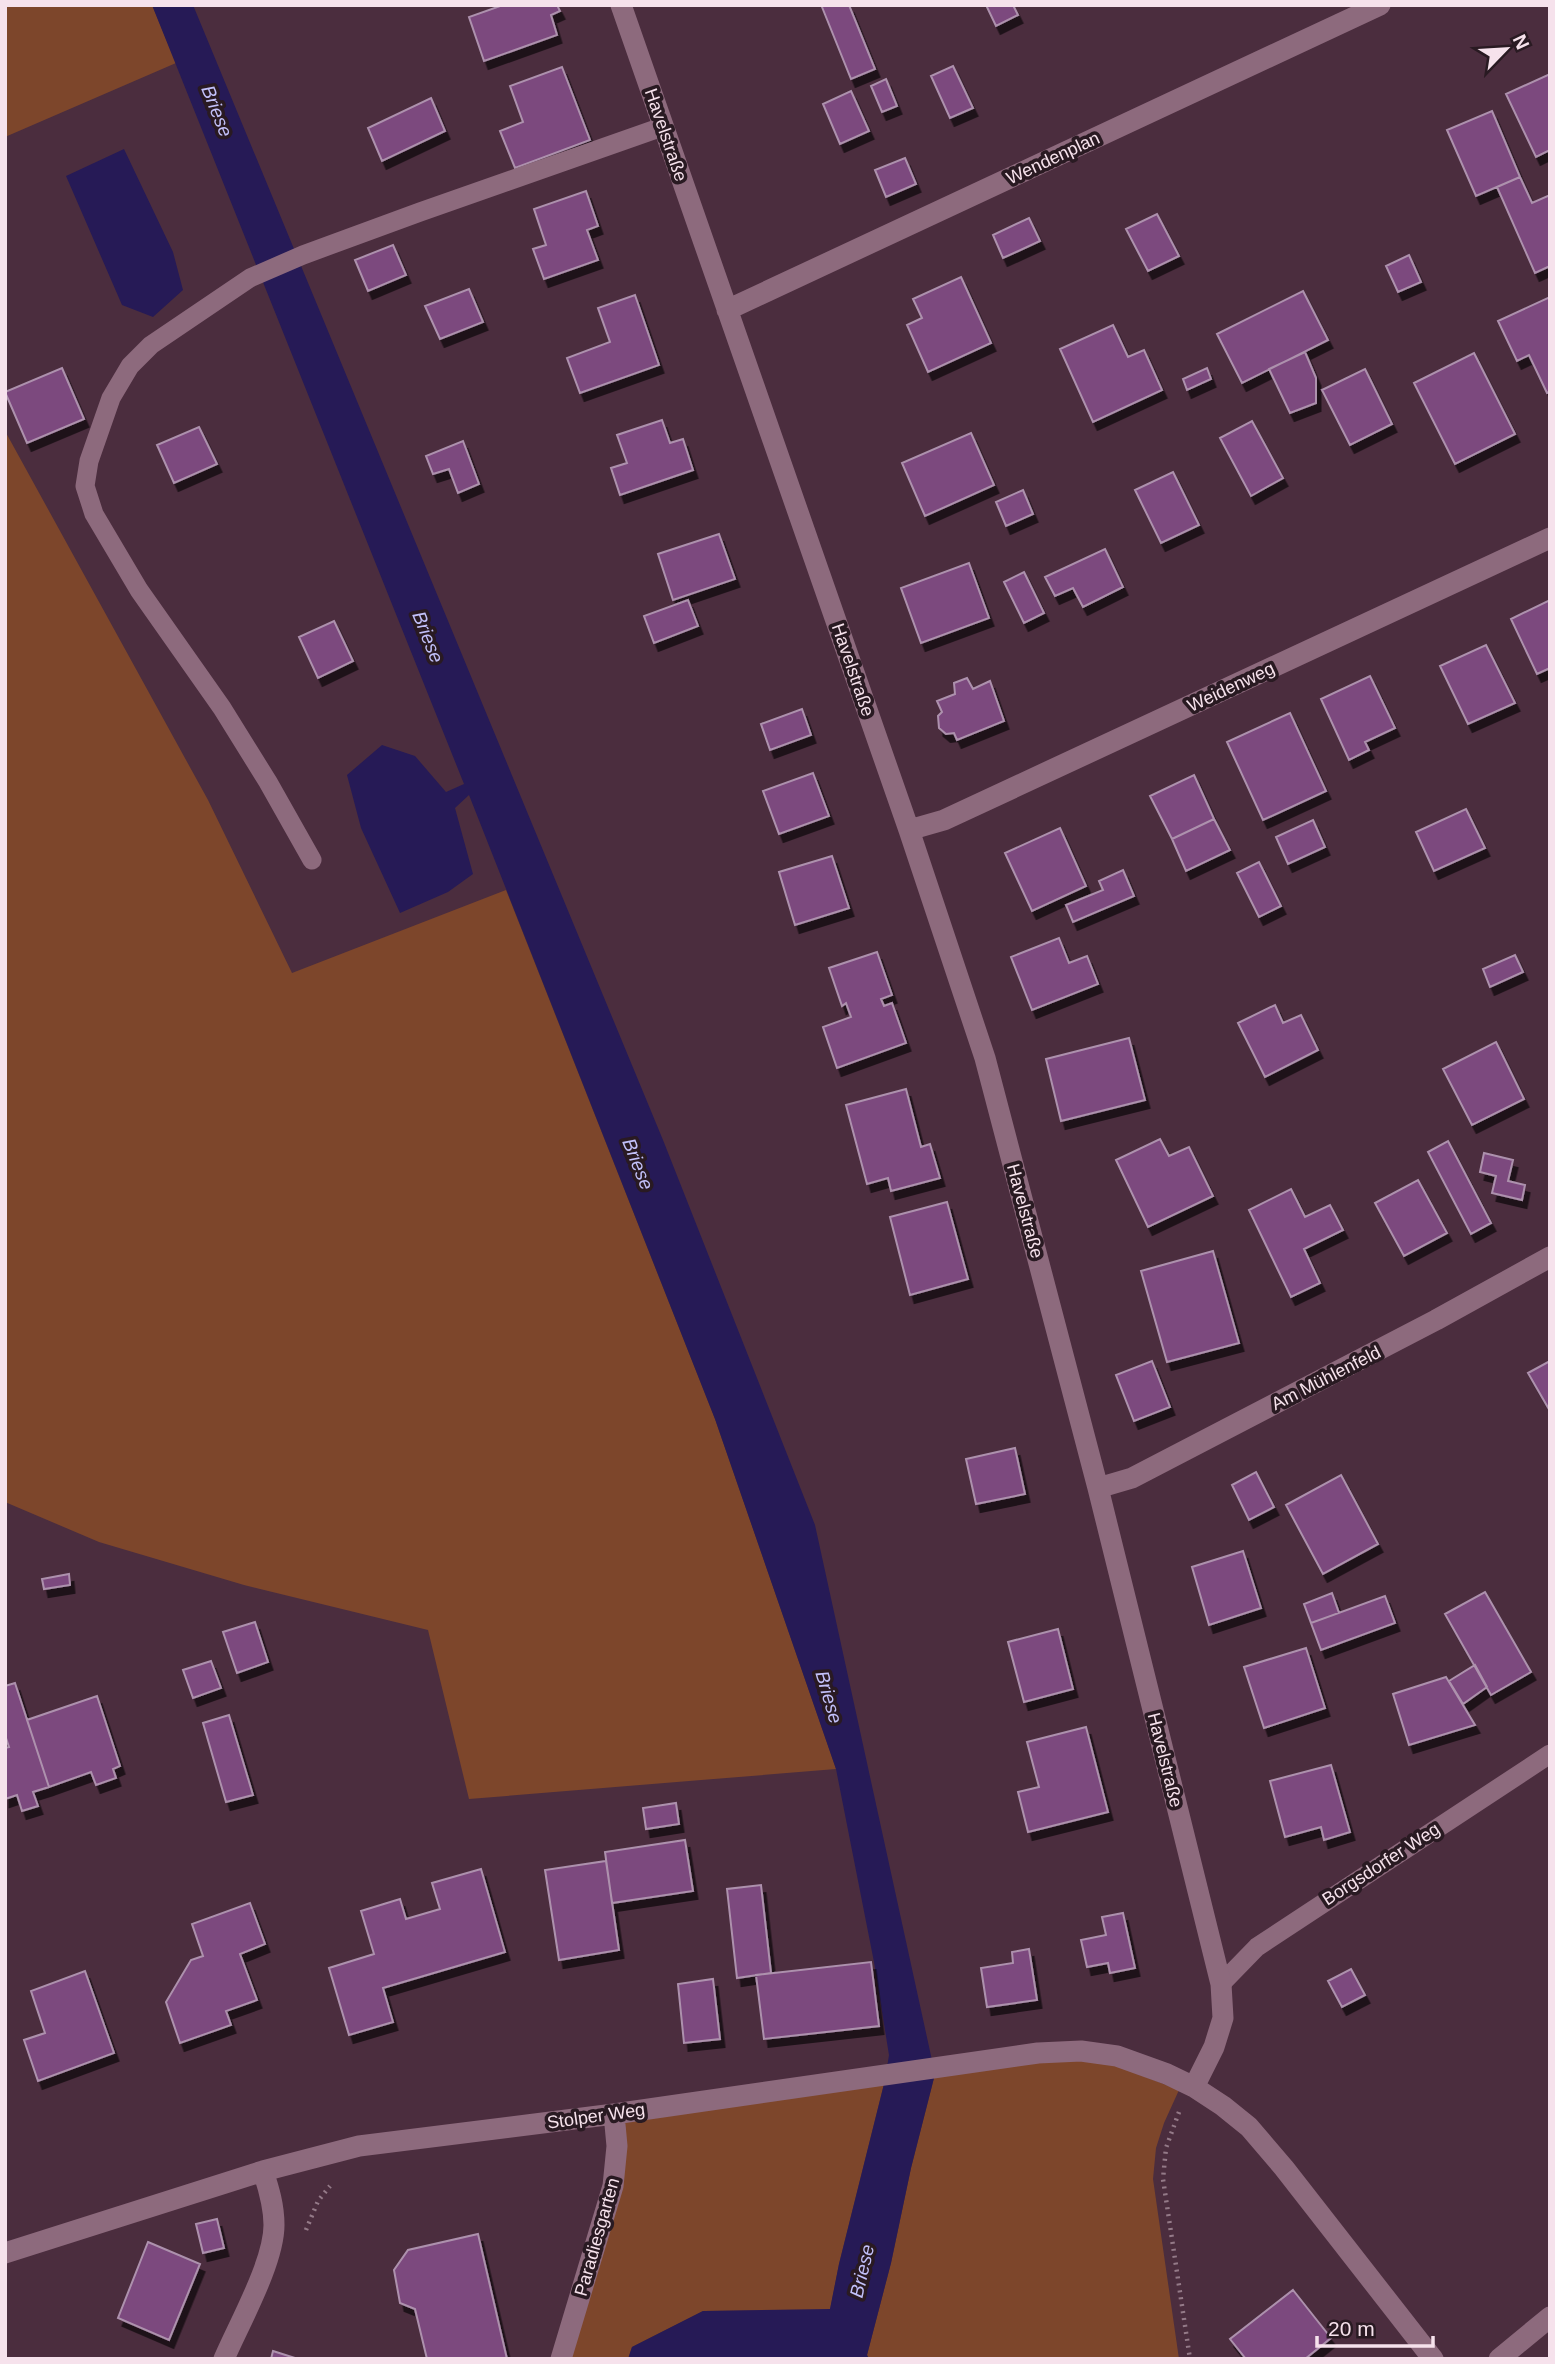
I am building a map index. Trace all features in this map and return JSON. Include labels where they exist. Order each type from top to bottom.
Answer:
[{"type":"street","name":"Havelstraße","points":[[621,5],[909,830],[985,1058],[1098,1488],[1221,1984],[1223,2018],[1214,2047],[1194,2087]]},
{"type":"street","name":"Wendenplan","points":[[727,310],[1380,5]]},
{"type":"street","name":"Weidenweg","points":[[909,830],[944,820],[1550,538]]},
{"type":"street","name":"Am Mühlenfeld","points":[[1098,1488],[1132,1478],[1436,1320],[1550,1257]]},
{"type":"street","name":"Stolper Weg","points":[[5,2253],[263,2171],[359,2146],[614,2114],[1038,2053],[1082,2051],[1117,2056],[1139,2062],[1194,2087]]},
{"type":"street","points":[[1194,2087],[1249,2127],[1293,2179],[1433,2359]]},
{"type":"street","name":"Paradiesgarten","points":[[561,2359],[613,2186],[617,2146],[614,2114]]},
{"type":"street","points":[[225,2359],[272,2250],[272,2201],[263,2171]]},
{"type":"street","points":[[1499,2359],[1550,2317]]},
{"type":"lane","points":[[312,860],[222,708],[139,590],[94,514],[85,486],[89,461],[111,398],[130,366],[151,345],[250,278],[303,255],[662,127]]},
{"type":"lane","name":"Borgsdorfer Weg","points":[[1221,1984],[1257,1947],[1550,1754]]},
{"type":"path","points":[[1172,2105],[1188,2115]]},
{"type":"path","points":[[1181,2109],[1171,2129],[1166,2148],[1163,2179],[1190,2359]]},
{"type":"path","points":[[302,2239],[318,2201],[329,2187],[337,2182]]},
{"type":"shaded area","points":[[5,5],[152,5],[176,63],[5,137]]},
{"type":"shaded area","points":[[5,431],[208,800],[292,973],[506,890],[715,1419],[836,1769],[469,1799],[428,1630],[244,1585],[99,1542],[5,1502]]},
{"type":"shaded area","points":[[1081,2058],[1115,2065],[1179,2090],[1156,2148],[1153,2179],[1179,2359],[869,2359],[867,2355],[935,2074]]},
{"type":"shaded area","points":[[885,2080],[830,2310],[703,2311],[632,2347],[628,2359],[569,2359],[619,2121]]},
{"type":"water","name":"Briese","points":[[152,5],[193,5],[663,1140],[815,1525],[935,2074],[867,2355],[869,2359],[628,2359],[632,2347],[703,2311],[830,2309],[889,2055],[874,1962],[836,1769],[715,1419],[469,795],[455,808],[473,874],[448,892],[400,913],[361,828],[347,775],[382,745],[415,756],[446,792],[464,784]]},
{"type":"water","points":[[124,149],[173,252],[183,290],[153,317],[122,305],[66,176]]},
{"type":"building","points":[[503,5],[557,5],[560,11],[551,15],[557,35],[484,61],[469,17]]},
{"type":"building","points":[[849,5],[875,69],[851,79],[822,7]]},
{"type":"building","points":[[986,5],[1013,5],[1018,15],[996,26]]},
{"type":"building","points":[[953,66],[973,108],[950,118],[931,76]]},
{"type":"building","points":[[562,67],[590,140],[515,168],[500,131],[523,122],[510,86]]},
{"type":"building","points":[[1550,74],[1550,150],[1536,157],[1506,94]]},
{"type":"building","points":[[886,79],[897,106],[882,112],[871,86]]},
{"type":"building","points":[[851,91],[869,131],[840,144],[823,104]]},
{"type":"building","points":[[431,98],[445,131],[382,161],[368,128]]},
{"type":"building","points":[[1492,111],[1520,177],[1476,196],[1447,130]]},
{"type":"building","points":[[905,158],[916,184],[886,197],[875,170]]},
{"type":"building","points":[[1520,177],[1532,203],[1550,195],[1550,266],[1535,273],[1497,187]]},
{"type":"building","points":[[586,191],[598,226],[587,230],[598,260],[544,279],[533,249],[546,245],[534,209]]},
{"type":"building","points":[[1157,214],[1179,256],[1148,271],[1126,229]]},
{"type":"building","points":[[1029,218],[1040,241],[1003,258],[993,235]]},
{"type":"building","points":[[393,245],[406,275],[368,291],[355,260]]},
{"type":"building","points":[[1409,255],[1421,282],[1398,292],[1386,266]]},
{"type":"building","points":[[961,277],[991,343],[928,372],[907,325],[922,318],[913,299]]},
{"type":"building","points":[[469,289],[483,322],[440,339],[425,306]]},
{"type":"building","points":[[1303,291],[1328,340],[1242,383],[1217,334]]},
{"type":"building","points":[[635,295],[659,365],[580,393],[567,358],[610,342],[598,308]]},
{"type":"building","points":[[1550,297],[1550,392],[1547,393],[1529,355],[1517,361],[1498,321]]},
{"type":"building","points":[[1113,325],[1128,357],[1144,350],[1162,390],[1093,422],[1060,349]]},
{"type":"building","points":[[1305,352],[1316,378],[1316,403],[1290,413],[1269,369]]},
{"type":"building","points":[[1474,353],[1515,434],[1455,464],[1414,383]]},
{"type":"building","points":[[62,368],[84,419],[27,443],[5,392]]},
{"type":"building","points":[[1207,368],[1211,379],[1187,390],[1183,379]]},
{"type":"building","points":[[1365,369],[1392,424],[1350,445],[1322,390]]},
{"type":"building","points":[[662,420],[670,443],[683,439],[693,470],[620,495],[611,468],[627,463],[617,435]]},
{"type":"building","points":[[1252,421],[1283,478],[1251,496],[1220,438]]},
{"type":"building","points":[[199,427],[217,464],[174,483],[157,445]]},
{"type":"building","points":[[971,433],[994,485],[925,516],[902,463]]},
{"type":"building","points":[[463,441],[479,484],[458,493],[449,469],[433,474],[426,456]]},
{"type":"building","points":[[1173,472],[1199,525],[1161,543],[1135,490]]},
{"type":"building","points":[[1023,490],[1033,514],[1006,526],[996,502]]},
{"type":"building","points":[[719,534],[735,579],[673,600],[658,554]]},
{"type":"building","points":[[1105,549],[1123,587],[1083,607],[1073,588],[1055,596],[1045,577]]},
{"type":"building","points":[[969,563],[989,618],[921,643],[901,588]]},
{"type":"building","points":[[1024,572],[1044,613],[1024,623],[1004,582]]},
{"type":"building","points":[[688,600],[698,626],[654,643],[644,616]]},
{"type":"building","points":[[1550,600],[1550,668],[1537,674],[1511,619]]},
{"type":"building","points":[[334,621],[353,661],[318,678],[299,637]]},
{"type":"building","points":[[1486,645],[1515,703],[1468,724],[1440,666]]},
{"type":"building","points":[[1370,676],[1395,728],[1365,742],[1369,750],[1349,760],[1321,699]]},
{"type":"building","points":[[967,678],[973,689],[990,681],[1004,721],[957,740],[954,733],[946,734],[939,728],[938,716],[942,712],[937,701],[955,694],[954,683]]},
{"type":"building","points":[[802,709],[811,735],[770,750],[761,724]]},
{"type":"building","points":[[1290,713],[1326,791],[1263,820],[1227,742]]},
{"type":"building","points":[[813,773],[829,816],[779,834],[763,791]]},
{"type":"building","points":[[1194,775],[1214,819],[1172,839],[1150,796]]},
{"type":"building","points":[[1466,809],[1485,848],[1434,871],[1416,832]]},
{"type":"building","points":[[1214,819],[1230,850],[1186,871],[1172,839]]},
{"type":"building","points":[[1313,820],[1325,847],[1288,864],[1276,837]]},
{"type":"building","points":[[1060,828],[1086,886],[1032,911],[1005,853]]},
{"type":"building","points":[[832,856],[849,908],[795,925],[779,872]]},
{"type":"building","points":[[1259,862],[1281,906],[1259,917],[1237,873]]},
{"type":"building","points":[[1123,870],[1134,896],[1073,922],[1066,905],[1103,890],[1099,881]]},
{"type":"building","points":[[1059,938],[1069,963],[1087,956],[1098,984],[1032,1010],[1011,957]]},
{"type":"building","points":[[877,952],[892,995],[881,999],[884,1006],[892,1003],[906,1043],[837,1068],[823,1027],[851,1017],[846,1003],[842,1006],[829,968]]},
{"type":"building","points":[[1515,955],[1523,972],[1490,987],[1483,969]]},
{"type":"building","points":[[1275,1005],[1283,1023],[1301,1015],[1318,1050],[1265,1077],[1238,1023]]},
{"type":"building","points":[[1129,1038],[1145,1100],[1061,1121],[1046,1059]]},
{"type":"building","points":[[1496,1042],[1524,1099],[1472,1125],[1443,1069]]},
{"type":"building","points":[[906,1089],[921,1147],[930,1144],[940,1178],[891,1191],[888,1178],[867,1184],[846,1105]]},
{"type":"building","points":[[1160,1139],[1169,1156],[1189,1147],[1213,1196],[1148,1227],[1116,1160]]},
{"type":"building","points":[[1448,1141],[1491,1223],[1471,1234],[1428,1152]]},
{"type":"building","points":[[1484,1153],[1513,1160],[1508,1181],[1525,1185],[1522,1200],[1492,1193],[1496,1176],[1480,1172]]},
{"type":"building","points":[[1418,1180],[1447,1233],[1404,1256],[1375,1203]]},
{"type":"building","points":[[1291,1189],[1305,1217],[1330,1205],[1343,1230],[1304,1249],[1320,1283],[1291,1297],[1249,1210]]},
{"type":"building","points":[[947,1202],[968,1279],[910,1295],[890,1217]]},
{"type":"building","points":[[1213,1251],[1239,1343],[1167,1362],[1141,1271]]},
{"type":"building","points":[[1152,1361],[1170,1407],[1134,1421],[1116,1375]]},
{"type":"building","points":[[1550,1361],[1550,1411],[1528,1373]]},
{"type":"building","points":[[1015,1448],[1025,1494],[976,1504],[966,1459]]},
{"type":"building","points":[[1256,1472],[1274,1507],[1249,1520],[1232,1485]]},
{"type":"building","points":[[1341,1475],[1378,1544],[1323,1574],[1286,1505]]},
{"type":"building","points":[[1243,1551],[1261,1608],[1209,1625],[1192,1567]]},
{"type":"building","points":[[69,1574],[70,1585],[44,1589],[42,1579]]},
{"type":"building","points":[[1485,1592],[1531,1672],[1491,1695],[1445,1614]]},
{"type":"building","points":[[1332,1593],[1339,1613],[1311,1623],[1304,1604]]},
{"type":"building","points":[[1385,1596],[1395,1623],[1321,1650],[1311,1623]]},
{"type":"building","points":[[255,1622],[268,1662],[237,1673],[223,1632]]},
{"type":"building","points":[[1058,1629],[1073,1689],[1024,1702],[1008,1642]]},
{"type":"building","points":[[1306,1648],[1325,1708],[1264,1728],[1244,1667]]},
{"type":"building","points":[[211,1661],[221,1688],[193,1698],[183,1670]]},
{"type":"building","points":[[1475,1665],[1487,1687],[1463,1704],[1449,1681]]},
{"type":"building","points":[[1446,1677],[1475,1725],[1409,1745],[1393,1694]]},
{"type":"building","points":[[15,1683],[49,1787],[33,1792],[38,1806],[22,1811],[17,1795],[5,1799],[5,1748],[9,1747],[5,1735],[5,1686]]},
{"type":"building","points":[[97,1696],[120,1766],[113,1769],[116,1778],[96,1785],[91,1772],[49,1787],[27,1720]]},
{"type":"building","points":[[229,1715],[253,1795],[226,1802],[203,1723]]},
{"type":"building","points":[[1086,1727],[1108,1812],[1028,1832],[1018,1792],[1039,1787],[1027,1742]]},
{"type":"building","points":[[1331,1765],[1350,1832],[1324,1840],[1321,1827],[1285,1837],[1270,1781]]},
{"type":"building","points":[[676,1803],[679,1824],[646,1829],[643,1808]]},
{"type":"building","points":[[685,1840],[693,1891],[612,1903],[605,1852]]},
{"type":"building","points":[[606,1861],[619,1950],[559,1960],[545,1870]]},
{"type":"building","points":[[481,1869],[505,1952],[383,1988],[393,2022],[349,2035],[329,1968],[374,1954],[361,1911],[400,1899],[406,1919],[440,1909],[432,1883]]},
{"type":"building","points":[[761,1885],[771,1973],[737,1978],[727,1889]]},
{"type":"building","points":[[250,1903],[265,1944],[240,1954],[257,2000],[226,2011],[231,2025],[180,2043],[166,2002],[191,1960],[203,1956],[192,1924]]},
{"type":"building","points":[[1123,1913],[1135,1968],[1110,1973],[1108,1963],[1087,1967],[1081,1940],[1106,1935],[1102,1917]]},
{"type":"building","points":[[1029,1949],[1037,2000],[987,2007],[981,1968],[1013,1963],[1012,1952]]},
{"type":"building","points":[[871,1962],[879,2026],[764,2039],[756,1975]]},
{"type":"building","points":[[1351,1969],[1365,1995],[1342,2007],[1328,1981]]},
{"type":"building","points":[[85,1971],[114,2053],[38,2081],[24,2040],[45,2033],[31,1991]]},
{"type":"building","points":[[713,1979],[720,2039],[684,2043],[678,1984]]},
{"type":"building","points":[[217,2219],[224,2248],[203,2253],[196,2224]]},
{"type":"building","points":[[478,2234],[507,2359],[427,2359],[415,2309],[400,2303],[394,2270],[408,2250]]},
{"type":"building","points":[[148,2242],[200,2264],[169,2340],[118,2318]]},
{"type":"building","points":[[1293,2290],[1331,2338],[1305,2359],[1246,2359],[1230,2339]]},
{"type":"building","points":[[273,2351],[298,2359],[271,2359]]}]
